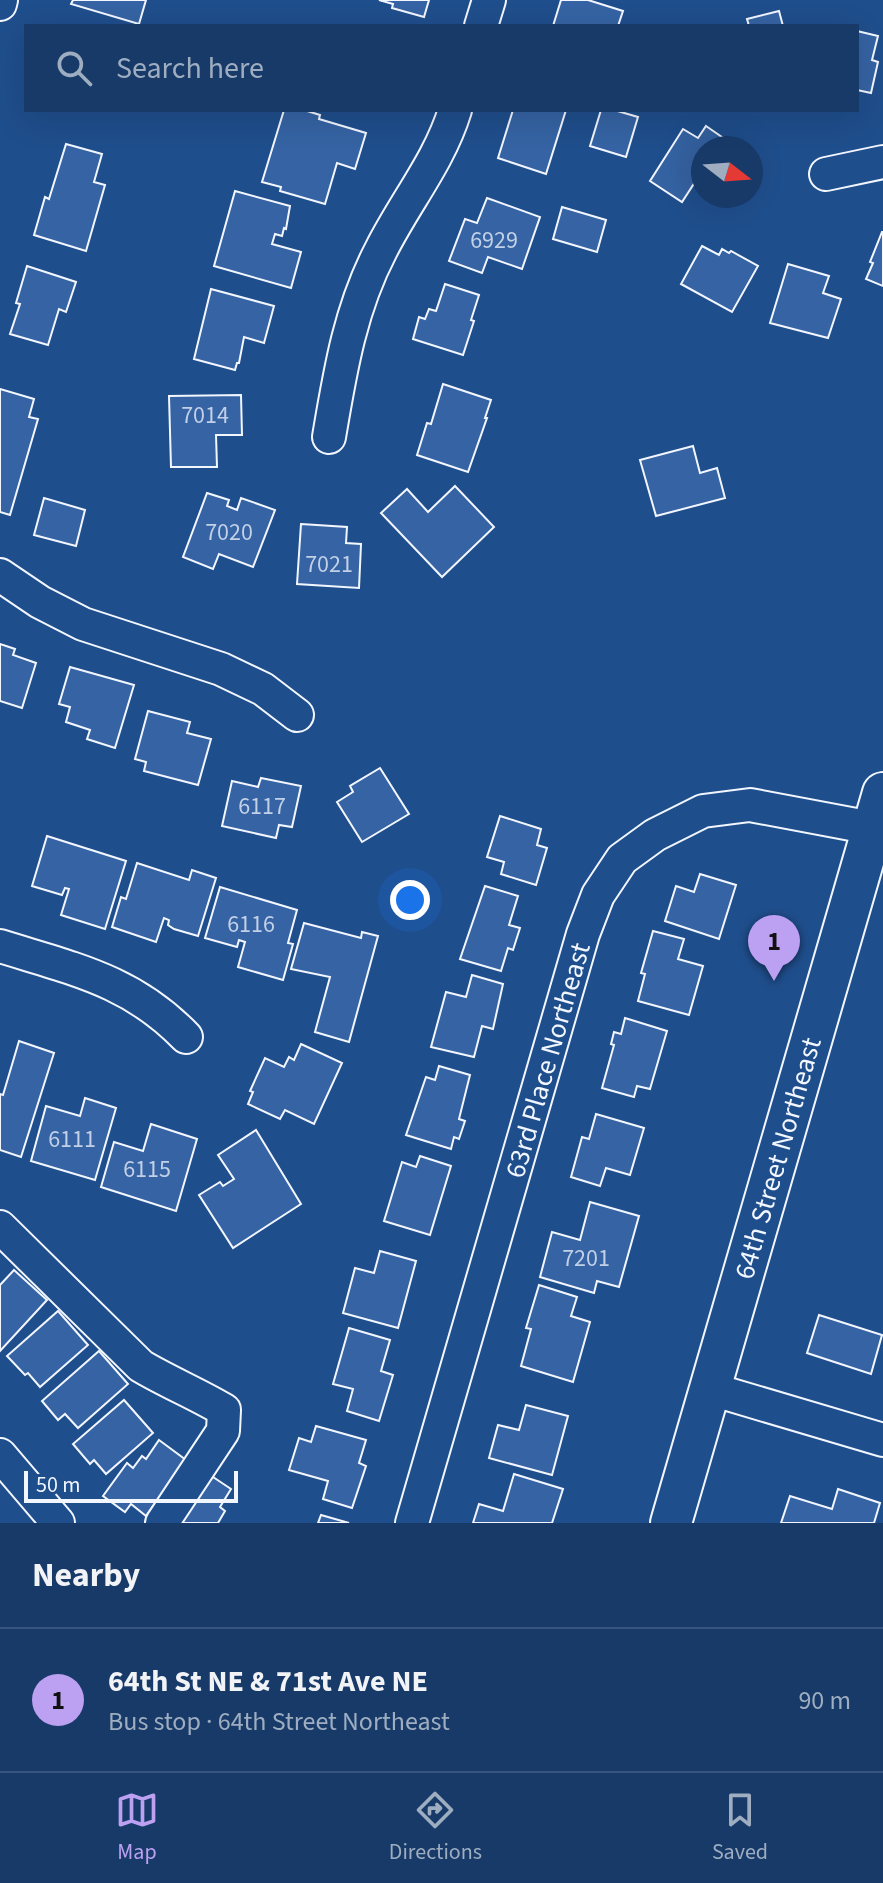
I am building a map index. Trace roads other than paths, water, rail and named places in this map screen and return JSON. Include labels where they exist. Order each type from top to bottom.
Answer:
[{"type":"main road","name":"64th Street Northeast","points":[[671,1523],[880,817]]},
{"type":"street","points":[[482,24],[489,0]]},
{"type":"street","points":[[329,437],[346,338],[360,293],[382,247],[419,189],[448,134],[454,112]]},
{"type":"street","points":[[826,174],[883,162]]},
{"type":"street","points":[[0,575],[40,602],[83,624],[221,669],[263,689],[297,715]]},
{"type":"street","name":"63rd Place Northeast","points":[[412,1523],[583,934],[598,895],[622,859],[655,835],[703,811],[750,805],[880,817]]},
{"type":"street","points":[[0,946],[127,989],[164,1014],[186,1037]]},
{"type":"street","points":[[0,1227],[141,1366],[224,1410],[223,1431],[162,1523]]},
{"type":"street","points":[[711,1389],[883,1440]]},
{"type":"street","points":[[0,1455],[58,1523]]},
{"type":"place","name":"64th St NE & 71st Ave NE","points":[[774,981]]}]
